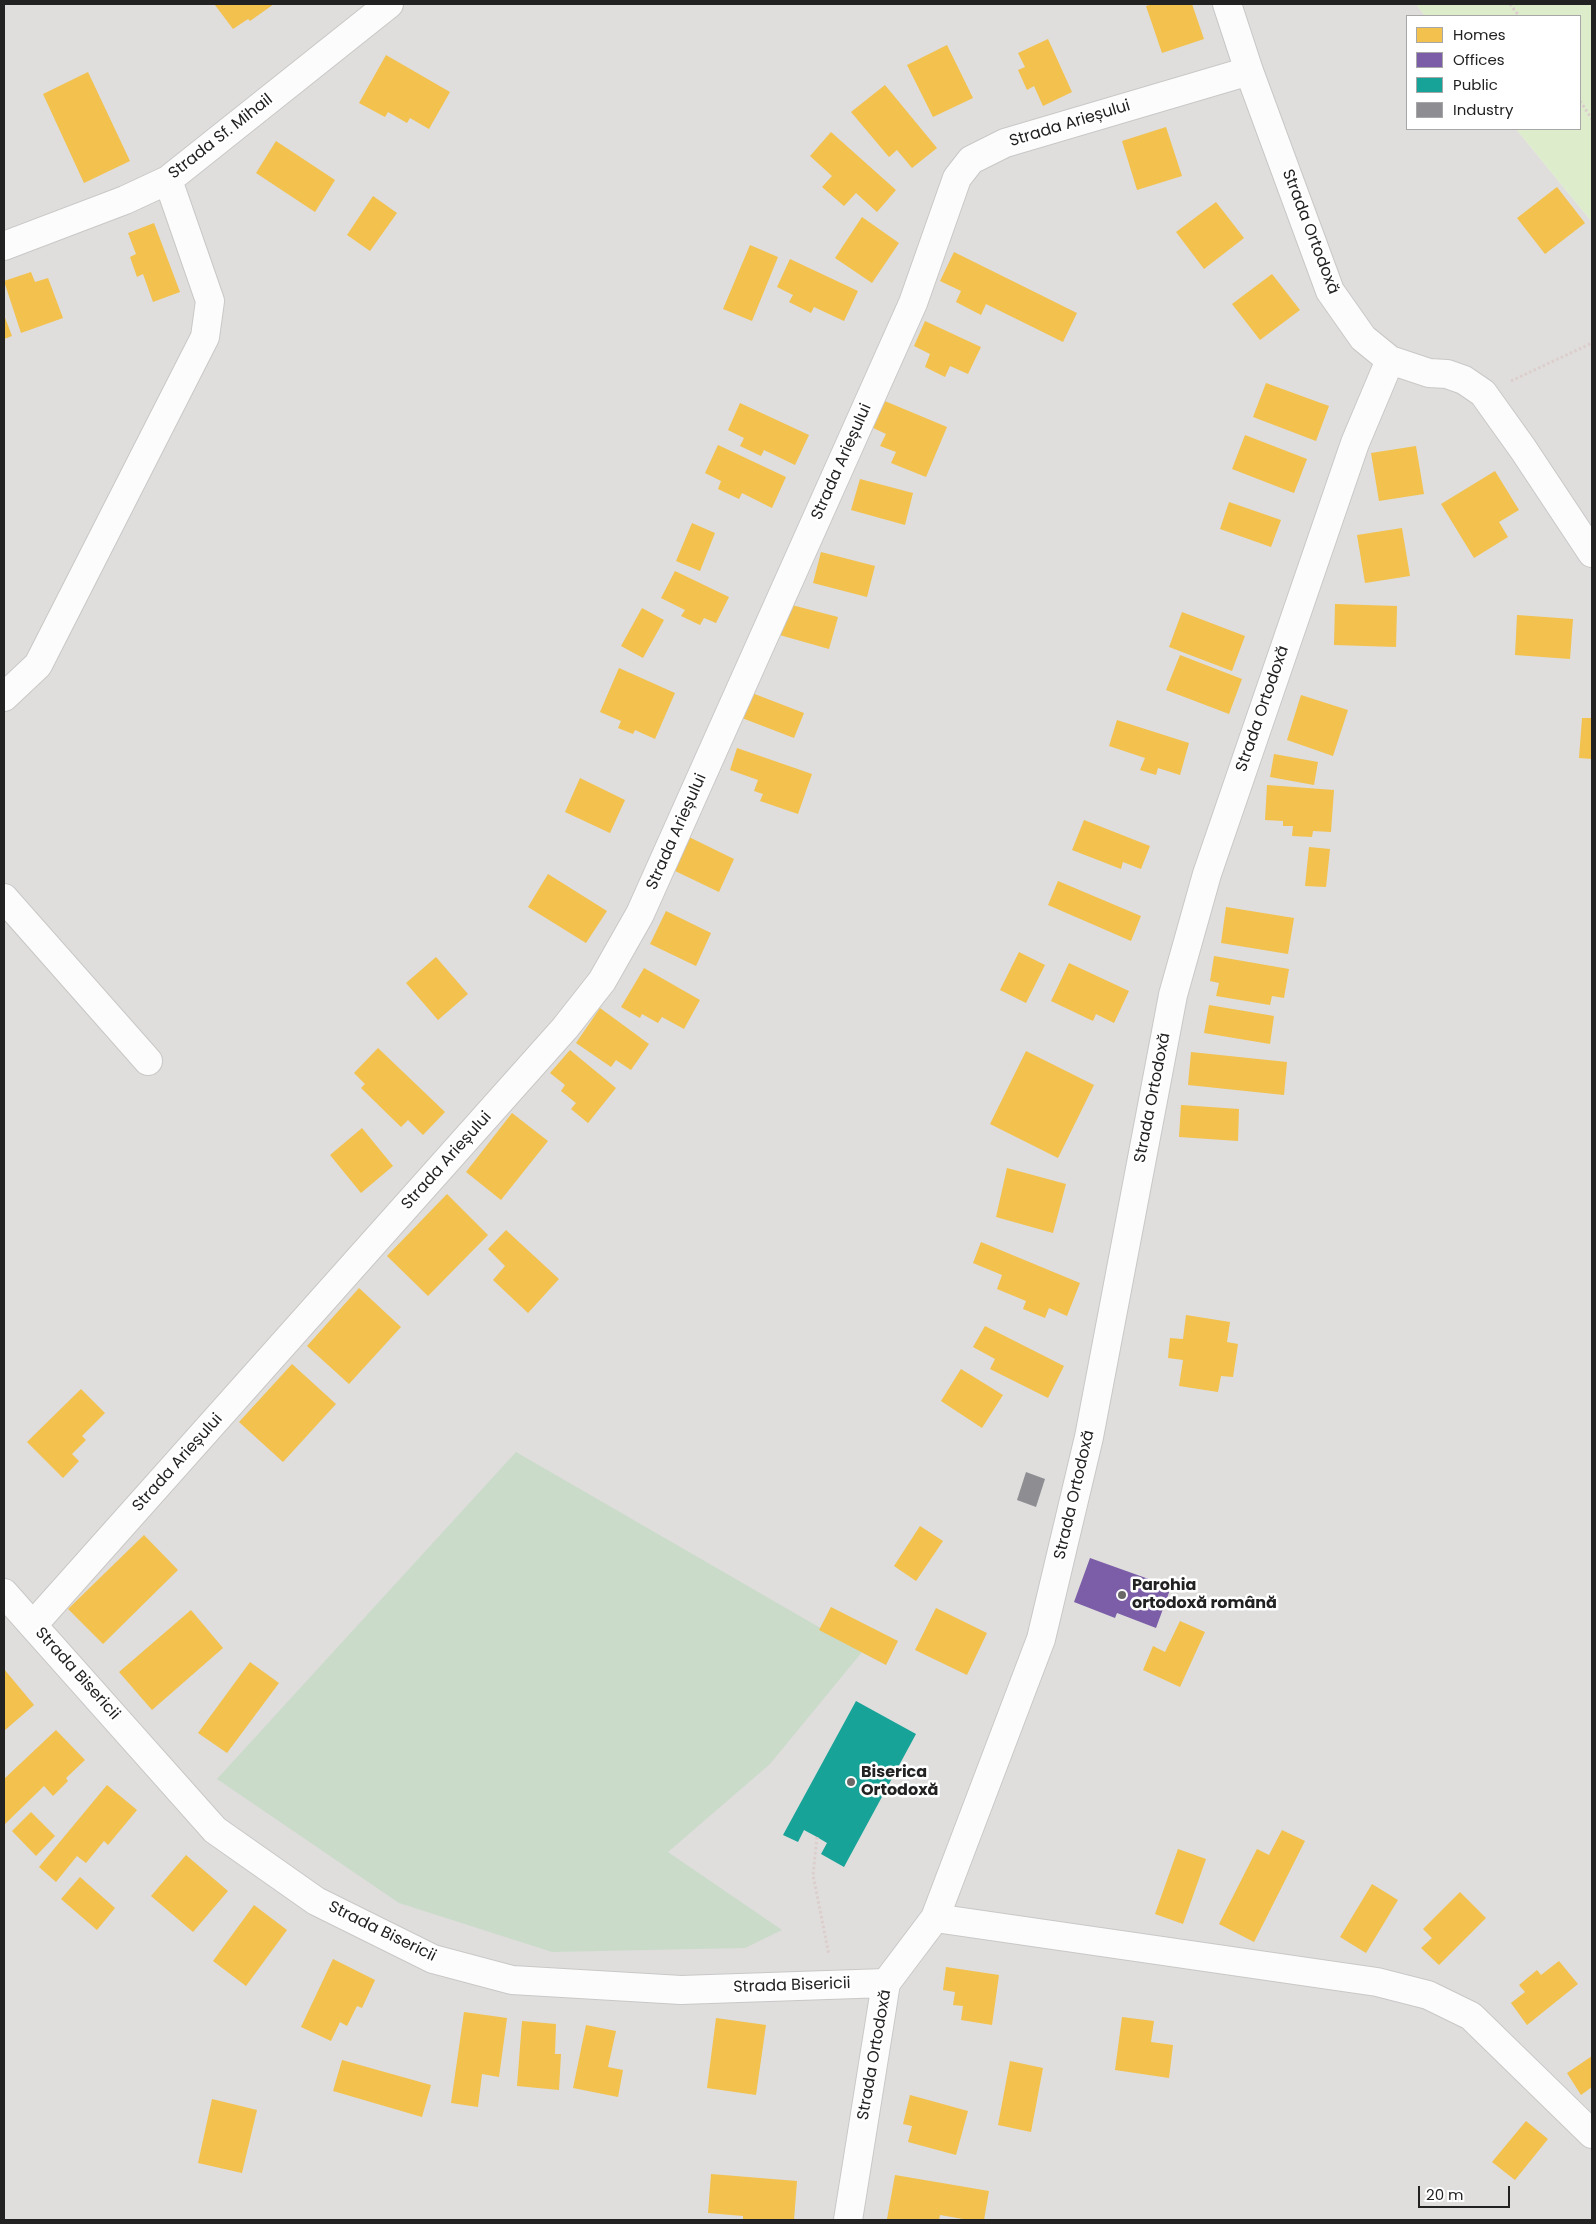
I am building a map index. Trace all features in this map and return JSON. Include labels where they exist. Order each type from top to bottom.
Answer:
[{"type":"street","name":"Strada Sf. Mihail","points":[[4,246],[125,200],[168,180],[389,4]]},
{"type":"street","name":"Strada Ortodoxă","points":[[848,2220],[886,1983],[935,1918],[1041,1639],[1089,1437],[1173,995],[1207,874],[1355,443],[1390,360],[1363,338],[1330,291],[1249,71],[1227,4]]},
{"type":"street","name":"Strada Arieșului","points":[[34,1625],[545,1050],[602,981],[640,914],[909,312],[957,178],[972,160],[1005,143],[1249,71]]},
{"type":"street","points":[[4,696],[38,665],[205,337],[210,301],[168,180]]},
{"type":"street","points":[[1390,360],[1429,373],[1446,374],[1464,380],[1483,394],[1524,449],[1592,553]]},
{"type":"street","points":[[4,898],[148,1061]]},
{"type":"street","name":"Strada Bisericii","points":[[4,1593],[215,1830],[316,1901],[433,1959],[512,1980],[681,1990],[886,1983]]},
{"type":"street","points":[[935,1918],[1377,1982],[1428,1995],[1471,2016],[1592,2134]]},
{"type":"path","points":[[1510,4],[1517,15]]},
{"type":"path","points":[[1581,102],[1592,119]]},
{"type":"path","points":[[1483,394],[1592,344]]},
{"type":"path","points":[[817,1837],[813,1875],[836,1985]]},
{"type":"shaded area","points":[[4,4],[1416,4],[1424,15],[1406,15],[1406,130],[1517,130],[1592,222],[1592,2220],[4,2220]]},
{"type":"green space","points":[[1416,4],[1592,4],[1592,222],[1517,130],[1581,130],[1581,15],[1424,15]]},
{"type":"green space","points":[[516,1452],[862,1652],[770,1764],[668,1852],[782,1930],[745,1948],[552,1952],[399,1903],[217,1779]]},
{"type":"building: Homes","points":[[274,4],[250,21],[248,19],[233,29],[215,5]]},
{"type":"building: Homes","points":[[1153,4],[1192,4],[1204,39],[1162,53],[1146,6]]},
{"type":"building: Homes","points":[[1048,39],[1072,92],[1043,106],[1034,86],[1027,90],[1018,70],[1025,67],[1018,53]]},
{"type":"building: Homes","points":[[947,45],[973,98],[933,117],[907,65]]},
{"type":"building: Homes","points":[[386,55],[450,92],[429,129],[410,118],[407,123],[388,112],[385,117],[359,103]]},
{"type":"building: Homes","points":[[88,72],[130,161],[84,183],[43,94]]},
{"type":"building: Homes","points":[[885,85],[937,148],[912,168],[897,150],[889,157],[851,112]]},
{"type":"building: Homes","points":[[1166,127],[1182,176],[1137,190],[1122,141]]},
{"type":"building: Homes","points":[[831,132],[896,190],[877,212],[856,193],[844,206],[822,187],[832,176],[810,156]]},
{"type":"building: Homes","points":[[276,141],[335,180],[315,212],[256,173]]},
{"type":"building: Homes","points":[[1557,187],[1585,223],[1545,254],[1517,218]]},
{"type":"building: Homes","points":[[373,196],[397,213],[370,251],[347,235]]},
{"type":"building: Homes","points":[[1216,202],[1244,238],[1204,269],[1176,232]]},
{"type":"building: Homes","points":[[862,217],[899,243],[872,283],[835,258]]},
{"type":"building: Homes","points":[[154,223],[180,292],[153,302],[143,274],[137,277],[130,257],[136,254],[128,233]]},
{"type":"building: Homes","points":[[750,245],[778,257],[752,321],[723,309]]},
{"type":"building: Homes","points":[[954,252],[1077,313],[1063,342],[986,304],[981,315],[956,302],[961,291],[940,281]]},
{"type":"building: Homes","points":[[790,259],[858,291],[844,321],[814,307],[811,313],[789,302],[793,295],[777,287]]},
{"type":"building: Homes","points":[[31,272],[35,282],[48,278],[63,318],[21,333],[4,281]]},
{"type":"building: Homes","points":[[1272,274],[1300,310],[1260,340],[1232,304]]},
{"type":"building: Homes","points":[[4,315],[12,336],[4,339]]},
{"type":"building: Homes","points":[[925,321],[981,347],[968,374],[950,366],[945,377],[925,367],[930,354],[914,346]]},
{"type":"building: Homes","points":[[1266,383],[1329,406],[1316,441],[1253,417]]},
{"type":"building: Homes","points":[[880,399],[947,427],[926,477],[891,463],[896,452],[880,446],[886,434],[869,426]]},
{"type":"building: Homes","points":[[740,403],[809,435],[795,465],[764,450],[761,456],[740,446],[744,438],[728,430]]},
{"type":"building: Homes","points":[[1245,435],[1307,459],[1294,493],[1232,469]]},
{"type":"building: Homes","points":[[718,445],[786,477],[772,508],[742,493],[739,499],[718,489],[721,481],[705,473]]},
{"type":"building: Homes","points":[[1416,446],[1424,494],[1379,501],[1371,453]]},
{"type":"building: Homes","points":[[1495,471],[1519,510],[1499,522],[1508,537],[1474,558],[1441,504]]},
{"type":"building: Homes","points":[[860,479],[913,493],[905,525],[851,510]]},
{"type":"building: Homes","points":[[1229,502],[1281,520],[1271,547],[1220,529]]},
{"type":"building: Homes","points":[[692,523],[715,533],[700,571],[676,561]]},
{"type":"building: Homes","points":[[1402,528],[1410,576],[1365,583],[1357,535]]},
{"type":"building: Homes","points":[[821,552],[875,566],[867,597],[813,583]]},
{"type":"building: Homes","points":[[675,571],[729,597],[716,623],[704,618],[700,625],[681,616],[685,610],[661,598]]},
{"type":"building: Homes","points":[[784,603],[838,617],[829,649],[776,634]]},
{"type":"building: Homes","points":[[1335,604],[1397,606],[1396,647],[1334,645]]},
{"type":"building: Homes","points":[[642,608],[664,620],[643,658],[621,646]]},
{"type":"building: Homes","points":[[1182,612],[1245,636],[1232,671],[1169,647]]},
{"type":"building: Homes","points":[[1517,615],[1573,619],[1570,659],[1515,655]]},
{"type":"building: Homes","points":[[1180,655],[1242,679],[1229,714],[1166,690]]},
{"type":"building: Homes","points":[[619,668],[675,693],[655,739],[635,730],[633,734],[618,728],[621,721],[600,712]]},
{"type":"building: Homes","points":[[752,693],[804,713],[794,738],[742,718]]},
{"type":"building: Homes","points":[[1301,695],[1348,710],[1333,756],[1287,740]]},
{"type":"building: Homes","points":[[1582,718],[1592,718],[1592,759],[1579,758]]},
{"type":"building: Homes","points":[[1117,720],[1189,743],[1180,775],[1158,768],[1156,775],[1140,770],[1145,758],[1109,746]]},
{"type":"building: Homes","points":[[737,748],[812,774],[798,814],[760,801],[763,794],[754,791],[758,780],[730,770]]},
{"type":"building: Homes","points":[[1274,754],[1318,762],[1314,785],[1270,777]]},
{"type":"building: Homes","points":[[580,778],[625,800],[610,833],[565,812]]},
{"type":"building: Homes","points":[[1267,785],[1334,790],[1331,832],[1313,831],[1312,837],[1292,836],[1293,826],[1283,826],[1283,821],[1265,820]]},
{"type":"building: Homes","points":[[1084,820],[1150,846],[1141,869],[1123,862],[1121,869],[1072,850]]},
{"type":"building: Homes","points":[[689,837],[734,859],[719,892],[673,870]]},
{"type":"building: Homes","points":[[1309,847],[1330,849],[1326,887],[1305,886]]},
{"type":"building: Homes","points":[[548,874],[607,911],[586,943],[528,907]]},
{"type":"building: Homes","points":[[1058,881],[1141,916],[1131,941],[1048,905]]},
{"type":"building: Homes","points":[[1226,907],[1294,918],[1288,954],[1221,943]]},
{"type":"building: Homes","points":[[666,911],[711,933],[696,966],[650,944]]},
{"type":"building: Homes","points":[[1019,952],[1045,965],[1026,1003],[1000,990]]},
{"type":"building: Homes","points":[[1214,956],[1289,969],[1284,998],[1272,996],[1270,1005],[1216,996],[1219,983],[1210,981]]},
{"type":"building: Homes","points":[[436,957],[468,994],[438,1020],[406,983]]},
{"type":"building: Homes","points":[[1069,963],[1129,991],[1114,1023],[1096,1014],[1093,1021],[1051,1001]]},
{"type":"building: Homes","points":[[644,968],[700,1000],[684,1029],[662,1017],[658,1023],[642,1014],[640,1018],[621,1007]]},
{"type":"building: Homes","points":[[1209,1005],[1274,1016],[1270,1044],[1204,1033]]},
{"type":"building: Homes","points":[[600,1008],[649,1044],[631,1070],[616,1060],[611,1067],[576,1043]]},
{"type":"building: Homes","points":[[378,1048],[445,1112],[423,1135],[408,1120],[401,1127],[361,1088],[365,1084],[354,1073]]},
{"type":"building: Homes","points":[[570,1050],[616,1088],[588,1123],[571,1109],[576,1103],[561,1091],[565,1085],[550,1073]]},
{"type":"building: Homes","points":[[1026,1051],[1094,1085],[1058,1158],[990,1124]]},
{"type":"building: Homes","points":[[1191,1052],[1287,1062],[1284,1095],[1188,1085]]},
{"type":"building: Homes","points":[[1181,1105],[1239,1109],[1238,1141],[1179,1137]]},
{"type":"building: Homes","points":[[512,1113],[548,1141],[501,1200],[466,1172]]},
{"type":"building: Homes","points":[[362,1128],[393,1166],[361,1193],[330,1155]]},
{"type":"building: Homes","points":[[1007,1168],[1066,1184],[1053,1233],[996,1217]]},
{"type":"building: Homes","points":[[447,1194],[488,1235],[428,1296],[387,1256]]},
{"type":"building: Homes","points":[[506,1230],[559,1279],[528,1313],[493,1280],[505,1266],[488,1249]]},
{"type":"building: Homes","points":[[981,1242],[1080,1283],[1067,1316],[1049,1308],[1045,1318],[1023,1309],[1026,1301],[997,1289],[1002,1275],[973,1263]]},
{"type":"building: Homes","points":[[359,1288],[401,1327],[349,1384],[307,1346]]},
{"type":"building: Homes","points":[[1186,1315],[1230,1322],[1227,1342],[1238,1344],[1233,1377],[1221,1376],[1218,1392],[1179,1386],[1183,1360],[1168,1358],[1170,1338],[1183,1339]]},
{"type":"building: Homes","points":[[985,1326],[1064,1366],[1048,1398],[990,1369],[995,1359],[973,1347]]},
{"type":"building: Homes","points":[[292,1364],[336,1404],[283,1462],[239,1422]]},
{"type":"building: Homes","points":[[961,1369],[1003,1395],[982,1428],[941,1401]]},
{"type":"building: Homes","points":[[81,1389],[105,1413],[82,1436],[86,1440],[72,1454],[79,1461],[63,1478],[27,1442]]},
{"type":"building: Homes","points":[[920,1526],[943,1541],[916,1581],[894,1566]]},
{"type":"building: Homes","points":[[144,1535],[178,1570],[103,1644],[68,1609]]},
{"type":"building: Homes","points":[[831,1607],[898,1641],[886,1665],[819,1630]]},
{"type":"building: Homes","points":[[936,1608],[987,1633],[967,1675],[915,1650]]},
{"type":"building: Homes","points":[[191,1610],[223,1648],[152,1710],[119,1672]]},
{"type":"building: Homes","points":[[1180,1621],[1205,1632],[1180,1687],[1143,1670],[1153,1646],[1165,1652]]},
{"type":"building: Homes","points":[[250,1662],[279,1683],[227,1753],[198,1733]]},
{"type":"building: Homes","points":[[4,1669],[34,1705],[4,1731]]},
{"type":"building: Homes","points":[[56,1730],[85,1760],[66,1778],[68,1781],[53,1796],[44,1786],[4,1825],[4,1779]]},
{"type":"building: Homes","points":[[107,1785],[137,1810],[108,1845],[104,1841],[86,1863],[77,1856],[56,1882],[39,1867]]},
{"type":"building: Homes","points":[[31,1812],[55,1836],[36,1856],[12,1831]]},
{"type":"building: Homes","points":[[1282,1830],[1305,1841],[1254,1942],[1219,1924],[1257,1849],[1269,1855]]},
{"type":"building: Homes","points":[[1178,1849],[1206,1859],[1183,1924],[1155,1914]]},
{"type":"building: Homes","points":[[186,1855],[228,1891],[193,1932],[151,1896]]},
{"type":"building: Homes","points":[[80,1877],[115,1908],[97,1930],[61,1899]]},
{"type":"building: Homes","points":[[1372,1884],[1398,1900],[1366,1953],[1340,1937]]},
{"type":"building: Homes","points":[[1460,1892],[1486,1918],[1439,1965],[1421,1948],[1432,1938],[1423,1929]]},
{"type":"building: Homes","points":[[254,1905],[287,1930],[246,1986],[213,1961]]},
{"type":"building: Homes","points":[[333,1959],[375,1980],[362,2008],[357,2006],[347,2026],[340,2022],[331,2041],[301,2027]]},
{"type":"building: Homes","points":[[1559,1961],[1578,1984],[1527,2025],[1511,2003],[1525,1992],[1519,1985],[1537,1970],[1541,1975]]},
{"type":"building: Homes","points":[[946,1967],[999,1975],[992,2025],[961,2020],[963,2006],[953,2005],[955,1992],[943,1990]]},
{"type":"building: Homes","points":[[464,2012],[507,2018],[499,2077],[482,2074],[478,2107],[451,2103]]},
{"type":"building: Homes","points":[[1122,2017],[1154,2021],[1151,2042],[1173,2045],[1169,2078],[1115,2070]]},
{"type":"building: Homes","points":[[716,2018],[766,2025],[756,2095],[707,2088]]},
{"type":"building: Homes","points":[[522,2021],[556,2024],[555,2054],[561,2054],[559,2090],[517,2086]]},
{"type":"building: Homes","points":[[586,2025],[616,2031],[608,2067],[623,2070],[618,2097],[573,2088]]},
{"type":"building: Homes","points":[[1592,2056],[1592,2087],[1581,2095],[1567,2073]]},
{"type":"building: Homes","points":[[342,2060],[431,2085],[422,2117],[333,2091]]},
{"type":"building: Homes","points":[[1010,2061],[1043,2068],[1031,2132],[998,2125]]},
{"type":"building: Homes","points":[[910,2095],[968,2111],[956,2155],[908,2142],[912,2126],[903,2124]]},
{"type":"building: Homes","points":[[212,2099],[257,2110],[242,2173],[198,2163]]},
{"type":"building: Homes","points":[[1526,2121],[1548,2139],[1515,2180],[1492,2162]]},
{"type":"building: Homes","points":[[711,2174],[797,2181],[794,2220],[743,2220],[743,2216],[708,2213]]},
{"type":"building: Homes","points":[[895,2175],[989,2191],[984,2220],[969,2220],[940,2215],[939,2220],[887,2219]]},
{"type":"building: Offices","name":"Parohia ortodoxă română","points":[[1090,1558],[1171,1587],[1156,1628],[1117,1613],[1115,1618],[1074,1602]]},
{"type":"building: Public","name":"Biserica Ortodoxă","points":[[856,1701],[916,1734],[844,1867],[821,1854],[827,1843],[804,1830],[798,1842],[783,1835]]},
{"type":"building: Industry","points":[[1026,1472],[1045,1479],[1036,1507],[1017,1500]]},
{"type":"place","name":"Parohia ortodoxă română","points":[[1122,1595]]},
{"type":"place","name":"Biserica Ortodoxă","points":[[851,1782]]}]
